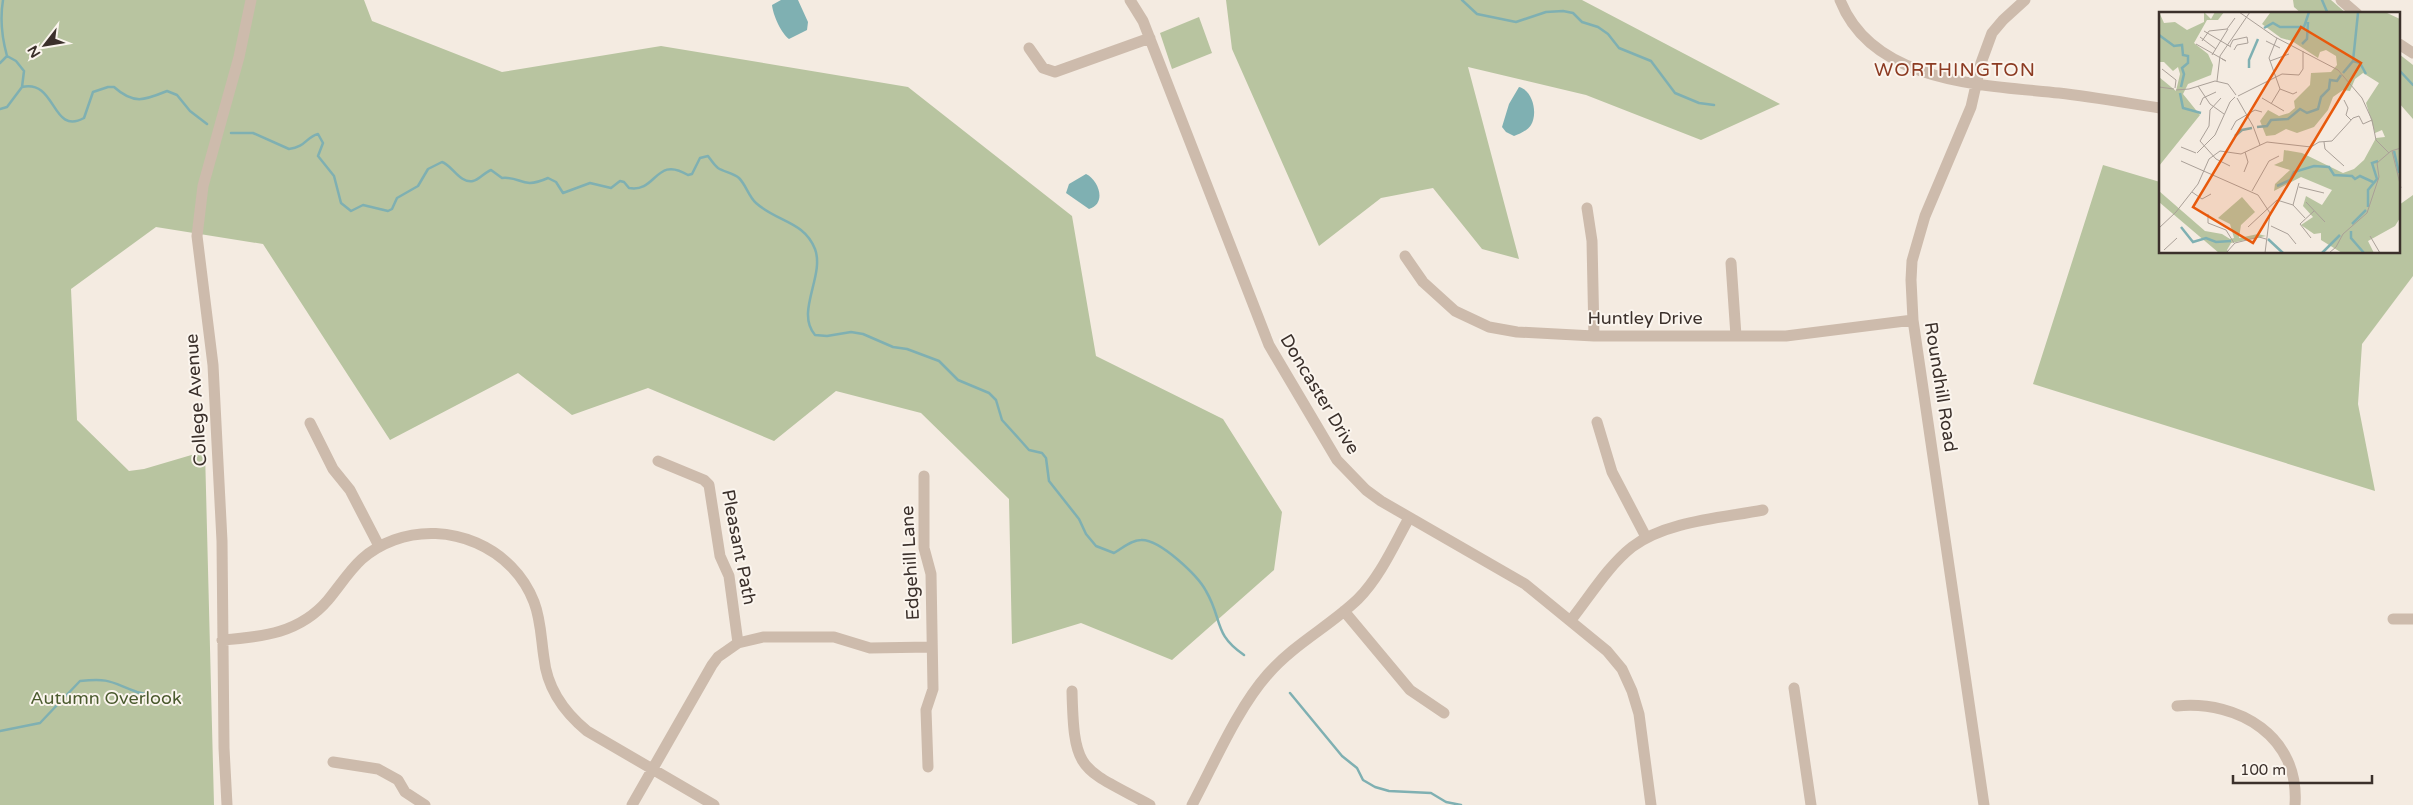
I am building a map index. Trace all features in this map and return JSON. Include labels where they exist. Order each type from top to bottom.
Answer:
[{"type":"street","name":"College Avenue","points":[[227,805],[222,640],[222,541],[213,365],[198,236],[203,186],[239,57],[252,0]]},
{"type":"street","name":"Doncaster Drive","points":[[1130,0],[1143,20],[1257,317],[1281,368],[1337,460],[1366,490],[1409,518],[1502,569],[1571,620],[1607,651],[1622,670],[1632,691],[1639,714],[1651,805]]},
{"type":"street","points":[[1840,0],[1853,23],[1868,40],[1888,55],[1918,70],[1977,84],[2090,97],[2159,108]]},
{"type":"street","name":"Roundhill Road","points":[[1984,805],[1913,320],[1910,280],[1917,239],[1971,107],[1981,63],[1992,33],[2002,20],[2025,0]]},
{"type":"street","points":[[2341,0],[2355,12]]},
{"type":"street","points":[[1029,48],[1043,68],[1055,72],[1150,38]]},
{"type":"street","points":[[2400,45],[2413,53]]},
{"type":"street","points":[[1587,208],[1592,241],[1594,336]]},
{"type":"street","name":"Huntley Drive","points":[[1405,256],[1423,282],[1438,298],[1472,320],[1517,332],[1594,336],[1736,336],[1821,333],[1913,320]]},
{"type":"street","points":[[1732,263],[1736,336]]},
{"type":"street","points":[[1596,422],[1612,472],[1646,537]]},
{"type":"street","points":[[310,423],[333,469],[350,490],[379,546]]},
{"type":"street","name":"Pleasant Path","points":[[658,461],[704,480],[709,485],[720,556],[729,576],[738,643]]},
{"type":"street","name":"Edgehill Lane","points":[[924,476],[924,548],[931,574],[933,688],[926,710],[928,767]]},
{"type":"street","points":[[1571,620],[1618,561],[1646,537],[1675,527],[1763,510]]},
{"type":"street","points":[[1192,805],[1246,706],[1266,676],[1298,645],[1344,611],[1370,584],[1409,518]]},
{"type":"street","points":[[222,640],[269,636],[298,624],[323,605],[354,565],[379,546],[403,537],[424,533],[444,533],[464,537],[480,544],[508,564],[523,582],[534,602],[549,680],[564,708],[587,731],[714,805]]},
{"type":"street","points":[[1344,611],[1410,690],[1444,713]]},
{"type":"street","points":[[2394,618],[2413,619]]},
{"type":"street","points":[[632,805],[712,665],[718,657],[738,643],[763,637],[834,637],[870,648],[931,647]]},
{"type":"street","points":[[1794,688],[1811,805]]},
{"type":"street","points":[[1072,691],[1075,744],[1084,765],[1093,774],[1150,805]]},
{"type":"street","points":[[2177,706],[2193,705],[2222,711],[2258,724],[2271,734],[2290,762],[2294,780],[2295,805]]},
{"type":"street","points":[[333,762],[378,770],[398,780],[406,792],[425,805]]},
{"type":"green space","name":"Autumn Overlook","points":[[0,0],[364,0],[372,21],[502,72],[661,46],[908,87],[1072,216],[1096,356],[1223,419],[1282,512],[1274,570],[1172,660],[1081,623],[1012,644],[1009,499],[921,413],[836,391],[774,441],[648,388],[572,415],[518,373],[390,440],[263,244],[156,227],[71,289],[77,420],[129,471],[144,469],[205,451],[214,805],[0,805]]},
{"type":"green space","points":[[1226,0],[1582,0],[1780,104],[1701,140],[1586,95],[1468,67],[1519,259],[1482,249],[1433,188],[1381,198],[1319,246],[1232,49]]},
{"type":"green space","points":[[2293,0],[2331,0],[2345,12],[2300,12],[2294,7]]},
{"type":"green space","points":[[1199,17],[1212,53],[1172,69],[1160,33]]},
{"type":"green space","points":[[2400,55],[2413,65],[2413,119],[2400,104]]},
{"type":"green space","points":[[2103,165],[2159,182],[2159,254],[2400,254],[2400,204],[2413,195],[2413,276],[2362,344],[2358,404],[2375,491],[2033,384]]},
{"type":"water","points":[[781,0],[798,0],[808,22],[807,30],[789,39],[780,28],[772,5]]},
{"type":"water","points":[[1519,87],[1524,89],[1531,97],[1534,115],[1530,127],[1514,136],[1506,132],[1502,127],[1509,104]]},
{"type":"water","points":[[1086,174],[1094,181],[1099,192],[1098,202],[1089,209],[1066,193],[1069,184]]},
{"type":"waterway","points":[[3,0],[2,21],[5,49],[7,56],[16,61],[24,71],[22,87]]},
{"type":"waterway","points":[[1462,0],[1477,14],[1516,22],[1546,12],[1563,11],[1573,13],[1582,22],[1598,27],[1608,34],[1619,48],[1651,61],[1675,93],[1699,103],[1714,105]]},
{"type":"waterway","points":[[2322,0],[2327,12]]},
{"type":"waterway","points":[[0,63],[7,56]]},
{"type":"waterway","points":[[2400,71],[2413,85]]},
{"type":"waterway","points":[[0,109],[7,107],[22,87],[33,87],[42,91],[65,120],[73,122],[84,118],[93,92],[114,87],[121,93],[134,99],[152,97],[167,91],[177,95],[190,111],[207,124]]},
{"type":"waterway","points":[[231,133],[253,133],[289,149],[299,146],[318,134],[323,143],[318,156],[334,176],[341,203],[351,211],[363,205],[388,211],[392,209],[397,198],[418,186],[428,169],[442,162],[464,180],[473,181],[491,170],[502,178],[527,183],[548,178],[556,182],[563,193],[590,183],[611,188],[620,181],[624,182],[629,188],[638,188],[669,169],[688,175],[692,174],[700,158],[708,156],[718,168],[739,178],[756,203],[797,227],[810,240],[815,249],[817,260],[808,316],[810,326],[815,335],[827,336],[851,332],[863,334],[893,347],[907,349],[939,361],[958,380],[989,393],[996,400],[1002,420],[1029,450],[1042,453],[1046,458],[1049,481],[1079,519],[1086,534],[1096,546],[1114,553],[1130,543],[1141,540],[1149,541],[1168,552],[1202,584],[1227,640],[1244,655]]},
{"type":"waterway","points":[[0,731],[40,723],[80,681],[105,681],[140,693],[165,697]]},
{"type":"waterway","points":[[1290,693],[1342,756],[1357,768],[1363,780],[1375,787],[1389,791],[1431,793],[1446,802],[1461,805]]},
{"type":"district","name":"WORTHINGTON","points":[[1955,70]]}]
